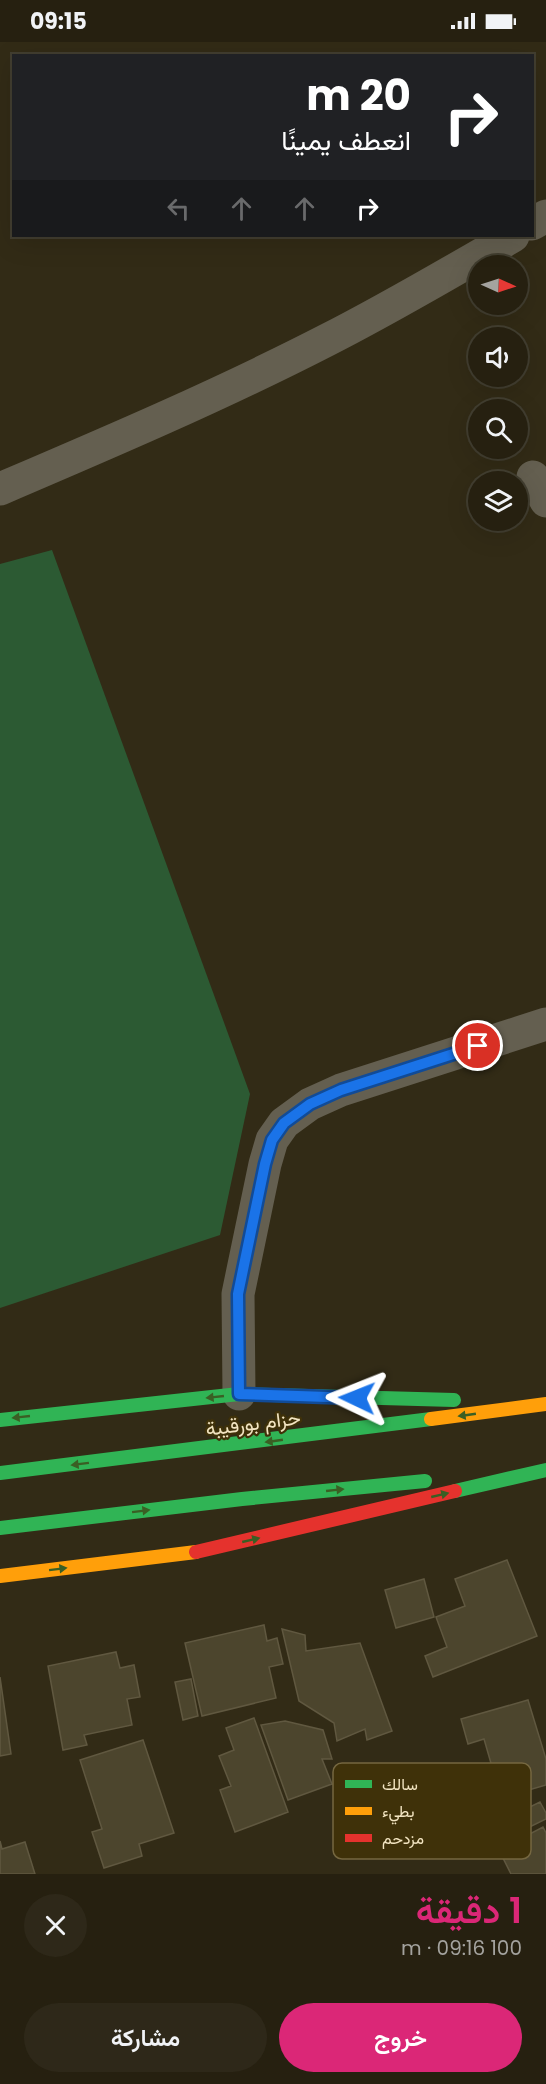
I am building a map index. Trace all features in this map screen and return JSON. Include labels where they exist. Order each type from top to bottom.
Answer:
[{"type":"highway","points":[[0,1420],[239,1394],[546,1404]]},
{"type":"highway","name":"حزام بورقيبة","points":[[0,1473],[239,1445],[546,1404]]},
{"type":"highway","points":[[0,1528],[242,1498],[546,1469]]},
{"type":"highway","points":[[0,1576],[208,1550],[546,1469]]},
{"type":"street","points":[[0,489],[124,436],[326,341],[402,301],[511,237]]},
{"type":"street","points":[[239,1394],[238,1294],[265,1164],[272,1140],[284,1123],[310,1104],[341,1090],[546,1024]]},
{"type":"green space","points":[[52,550],[250,1094],[220,1235],[0,1308],[0,564]]},
{"type":"building","points":[[507,1560],[537,1636],[433,1677],[425,1656],[447,1647],[436,1617],[465,1606],[455,1579]]},
{"type":"building","points":[[424,1579],[434,1617],[396,1628],[385,1590]]},
{"type":"building","points":[[264,1625],[267,1641],[277,1638],[283,1664],[269,1667],[276,1698],[202,1716],[185,1643]]},
{"type":"building","points":[[282,1629],[305,1635],[306,1651],[360,1643],[392,1731],[367,1740],[365,1729],[337,1741],[334,1723],[299,1701]]},
{"type":"building","points":[[116,1652],[120,1668],[134,1665],[140,1697],[127,1699],[132,1725],[84,1735],[87,1745],[63,1750],[48,1666]]},
{"type":"building","points":[[0,1677],[11,1754],[0,1756]]},
{"type":"building","points":[[191,1679],[198,1716],[183,1720],[175,1682]]},
{"type":"building","points":[[528,1700],[546,1759],[546,1785],[531,1789],[531,1763],[491,1763],[484,1739],[468,1744],[461,1719]]},
{"type":"building","points":[[254,1718],[288,1812],[235,1832],[220,1790],[231,1786],[219,1756],[234,1750],[226,1728]]},
{"type":"building","points":[[285,1721],[323,1730],[332,1759],[322,1759],[332,1784],[288,1800],[261,1725]]},
{"type":"building","points":[[143,1740],[174,1833],[139,1844],[142,1856],[104,1868],[92,1832],[102,1829],[80,1760]]},
{"type":"building","points":[[540,1802],[546,1813],[546,1819],[531,1826],[531,1806]]},
{"type":"building","points":[[543,1827],[546,1833],[546,1874],[511,1874],[504,1859],[531,1859],[531,1833]]},
{"type":"building","points":[[0,1841],[2,1849],[25,1842],[35,1874],[0,1874]]},
{"type":"traffic: fast","points":[[0,1420],[239,1394],[454,1400]]},
{"type":"traffic: fast","points":[[0,1473],[431,1419]]},
{"type":"traffic: fast","points":[[455,1491],[546,1470]]},
{"type":"traffic: fast","points":[[0,1528],[242,1499],[425,1481]]},
{"type":"traffic: slow","points":[[431,1419],[546,1404]]},
{"type":"traffic: slow","points":[[0,1576],[196,1552]]},
{"type":"traffic: jam","points":[[196,1552],[455,1491]]},
{"type":"route","points":[[357,1398],[239,1394],[238,1294],[272,1140],[284,1123],[310,1104],[341,1090],[478,1046]]}]
